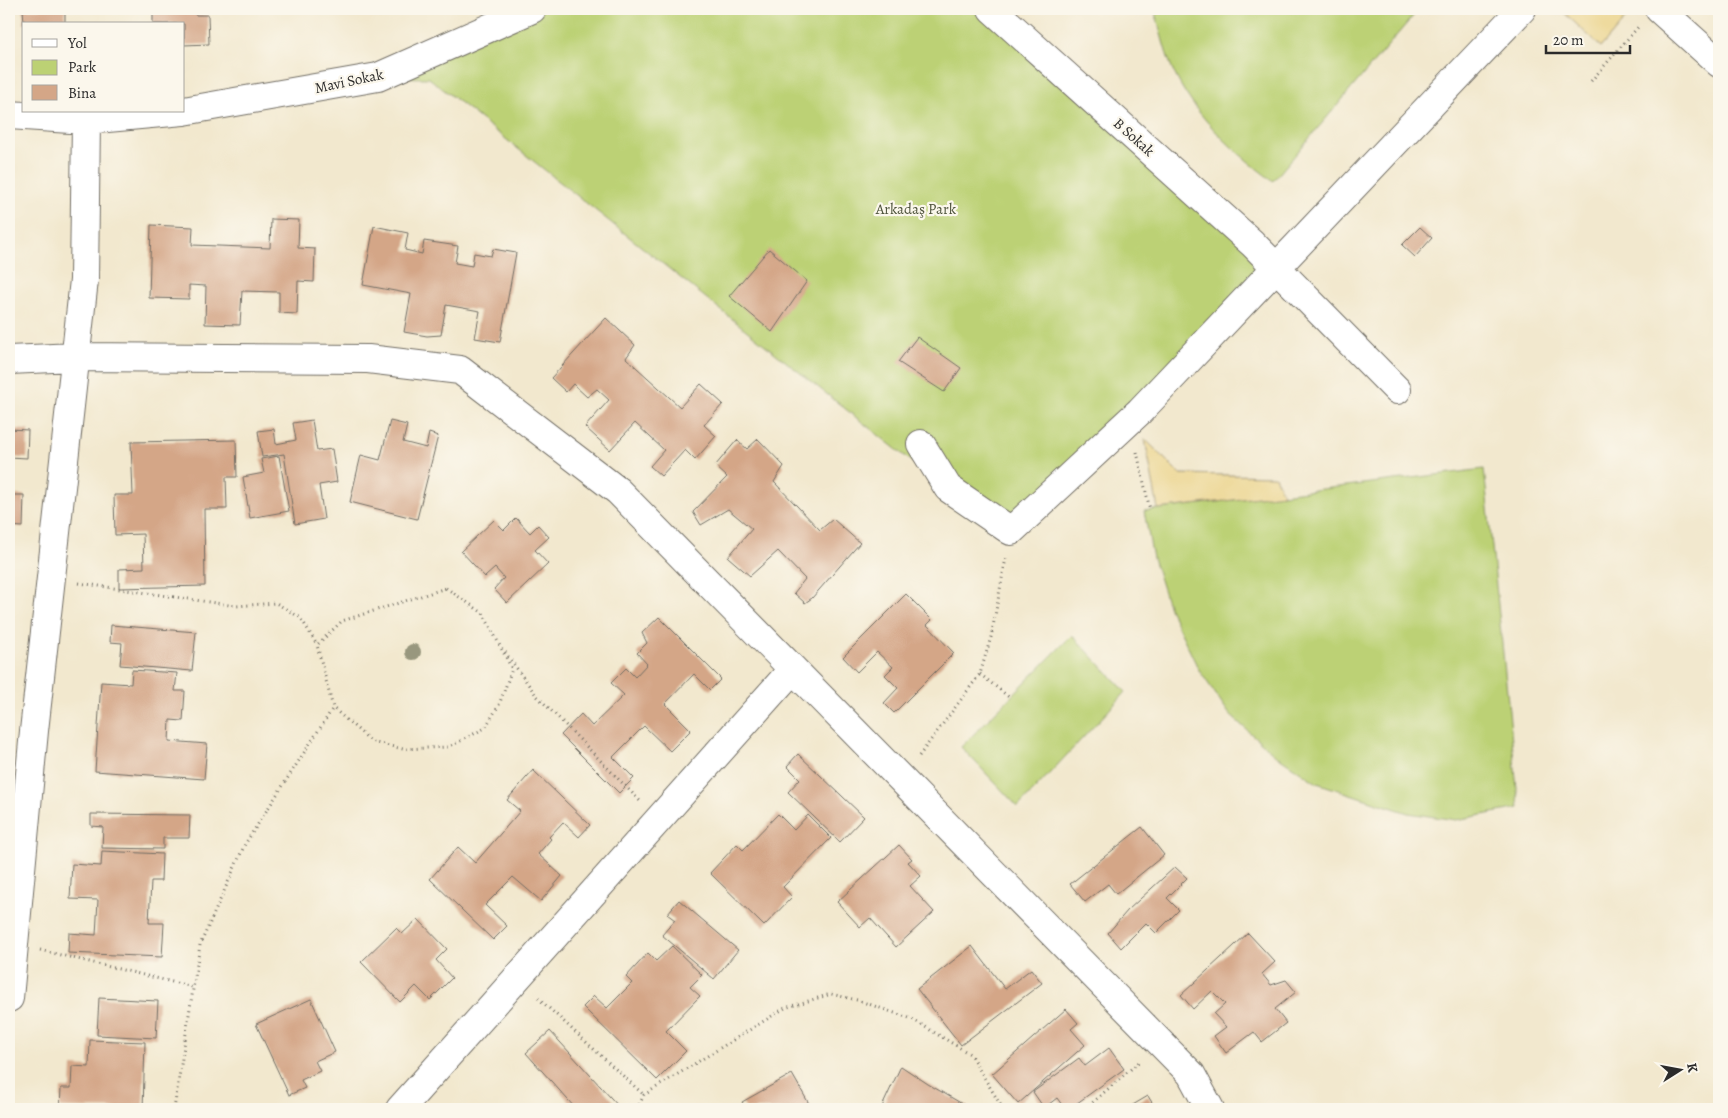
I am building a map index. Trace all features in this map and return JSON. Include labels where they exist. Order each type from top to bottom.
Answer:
[{"type":"lane","name":"Mavi Sokak","points":[[185,111],[378,78],[532,9]]},
{"type":"lane","name":"B Sokak","points":[[992,9],[1276,266],[1397,390]]},
{"type":"lane","points":[[921,444],[948,488],[1011,531],[1130,421],[1522,9]]},
{"type":"lane","points":[[1650,16],[1719,63]]},
{"type":"lane","name":"Mavi Sokak","points":[[9,115],[86,120],[172,112]]},
{"type":"lane","points":[[9,998],[50,579],[84,280],[86,120]]},
{"type":"lane","points":[[9,360],[75,357],[368,359],[460,370],[618,490],[1190,1074],[1210,1109]]},
{"type":"lane","points":[[400,1109],[793,669]]},
{"type":"path","points":[[1591,81],[1650,16]]},
{"type":"path","points":[[1130,421],[1150,510]]},
{"type":"path","points":[[902,780],[980,674],[991,637],[1011,531]]},
{"type":"path","points":[[50,579],[236,606],[276,604],[301,618],[316,645],[332,708],[372,742],[403,749],[449,746],[485,728],[499,705],[512,669],[483,613],[446,588],[342,621],[316,645]]},
{"type":"path","points":[[497,641],[536,694],[658,820]]},
{"type":"path","points":[[980,674],[1010,698]]},
{"type":"path","points":[[174,1109],[200,944],[244,844],[332,708]]},
{"type":"path","points":[[14,944],[193,988]]},
{"type":"path","points":[[517,978],[644,1095]]},
{"type":"path","points":[[637,1109],[644,1095],[785,1008],[831,994],[858,1000],[912,1019],[970,1054],[1003,1109]]},
{"type":"path","points":[[1085,1109],[1160,1044]]},
{"type":"green space","name":"Arkadaş Park","points":[[541,9],[992,9],[1276,266],[1011,531],[989,523],[429,78],[378,77]]},
{"type":"green space","points":[[1154,9],[1419,9],[1273,181],[1229,145],[1191,101],[1180,85],[1172,68]]},
{"type":"green space","points":[[1484,469],[1519,808],[1456,820],[1408,813],[1317,783],[1273,753],[1230,715],[1199,670],[1169,608],[1153,558],[1144,511]]},
{"type":"green space","points":[[1072,635],[1126,692],[1018,807],[961,747]]},
{"type":"sand","points":[[1560,9],[1634,9],[1601,47]]},
{"type":"sand","points":[[1145,439],[1180,474],[1275,476],[1283,494],[1158,509]]},
{"type":"building","points":[[23,9],[65,9],[65,22],[24,22]]},
{"type":"building","points":[[153,9],[195,9],[195,15],[208,15],[209,44],[185,45],[185,22],[153,22]]},
{"type":"building","points":[[271,219],[299,220],[298,248],[315,249],[314,282],[298,281],[297,314],[279,313],[279,292],[242,291],[240,325],[205,324],[206,286],[189,285],[189,299],[149,298],[151,225],[193,227],[192,245],[270,248]]},
{"type":"building","points":[[374,226],[408,233],[405,250],[422,254],[424,241],[458,246],[455,263],[472,266],[474,253],[491,256],[493,249],[516,253],[500,342],[475,338],[480,311],[446,305],[441,335],[427,336],[404,332],[411,294],[363,285]]},
{"type":"building","points":[[1420,227],[1432,238],[1415,257],[1402,245]]},
{"type":"building","points":[[769,249],[807,281],[772,332],[729,296]]},
{"type":"building","points":[[606,318],[635,345],[626,358],[680,407],[701,384],[723,404],[704,425],[716,436],[695,460],[685,450],[661,476],[650,466],[664,450],[635,423],[610,450],[585,427],[609,400],[597,389],[587,397],[573,384],[566,392],[551,378]]},
{"type":"building","points":[[917,337],[961,368],[944,392],[898,362]]},
{"type":"building","points":[[312,420],[317,451],[332,449],[337,482],[319,485],[324,519],[295,524],[284,454],[262,457],[258,431],[274,429],[276,444],[296,440],[293,423]]},
{"type":"building","points":[[390,421],[407,425],[403,442],[426,448],[429,433],[438,436],[417,519],[350,502],[361,455],[380,460]]},
{"type":"building","points":[[9,429],[28,430],[27,458],[9,457]]},
{"type":"building","points":[[758,439],[784,466],[774,482],[820,530],[833,519],[860,543],[812,598],[805,603],[794,593],[805,579],[778,551],[750,576],[728,557],[752,529],[728,509],[701,525],[693,512],[727,477],[715,466],[737,440],[747,449]]},
{"type":"building","points":[[236,440],[237,477],[226,477],[227,509],[204,509],[205,586],[119,588],[119,569],[144,568],[143,534],[115,535],[114,495],[133,495],[131,442]]},
{"type":"building","points":[[279,456],[289,511],[250,518],[243,477],[264,473],[261,459]]},
{"type":"building","points":[[9,495],[24,495],[23,527],[9,526]]},
{"type":"building","points":[[516,518],[530,533],[538,525],[549,537],[535,550],[548,564],[507,603],[494,589],[504,578],[495,568],[485,577],[461,551],[494,520],[504,530]]},
{"type":"building","points":[[906,594],[932,620],[927,625],[954,653],[894,713],[884,703],[898,688],[885,675],[893,667],[877,652],[857,672],[843,657]]},
{"type":"building","points":[[659,617],[721,679],[710,690],[694,674],[665,704],[691,730],[670,751],[644,726],[613,757],[634,778],[619,793],[561,735],[581,714],[592,726],[624,695],[611,683],[626,668],[635,677],[647,664],[637,653],[647,643],[642,633]]},
{"type":"building","points":[[111,625],[196,632],[192,671],[120,665],[122,643],[110,642]]},
{"type":"building","points":[[132,670],[177,673],[175,691],[185,691],[183,721],[170,720],[169,741],[207,744],[204,779],[95,771],[101,682],[131,684]]},
{"type":"building","points":[[798,754],[864,817],[840,842],[788,792],[800,779],[787,766]]},
{"type":"building","points":[[533,770],[590,825],[579,837],[563,822],[549,837],[551,839],[538,854],[562,876],[541,901],[513,877],[485,905],[507,926],[493,940],[430,879],[458,847],[475,863],[520,811],[507,800]]},
{"type":"building","points":[[91,814],[190,815],[189,838],[163,838],[163,849],[102,848],[103,827],[91,826]]},
{"type":"building","points":[[778,814],[794,830],[808,815],[831,838],[783,887],[792,897],[764,926],[710,873],[737,844],[743,850]]},
{"type":"building","points":[[1142,827],[1164,855],[1116,894],[1108,884],[1085,902],[1070,884]]},
{"type":"building","points":[[899,845],[912,859],[908,862],[921,876],[910,886],[934,912],[896,947],[870,918],[860,927],[837,902]]},
{"type":"building","points":[[102,851],[162,854],[161,881],[151,881],[149,923],[164,923],[162,957],[68,953],[69,933],[96,935],[98,900],[70,899],[72,864],[101,866]]},
{"type":"building","points":[[1175,867],[1187,878],[1167,898],[1179,910],[1156,933],[1146,923],[1121,948],[1108,933],[1128,910]]},
{"type":"building","points":[[679,900],[738,950],[714,979],[662,935],[675,920],[667,914]]},
{"type":"building","points":[[418,919],[447,949],[436,960],[452,978],[430,1000],[416,986],[400,1002],[361,962],[396,928],[402,934]]},
{"type":"building","points":[[1248,933],[1275,962],[1262,974],[1271,985],[1286,980],[1296,992],[1275,1009],[1286,1023],[1262,1042],[1254,1032],[1226,1053],[1214,1036],[1226,1027],[1214,1014],[1225,1004],[1212,991],[1193,1009],[1181,995]]},
{"type":"building","points":[[672,946],[702,975],[690,987],[700,996],[666,1031],[686,1051],[657,1080],[583,1007],[594,996],[607,1008],[632,983],[626,977],[648,953],[656,961]]},
{"type":"building","points":[[972,946],[1005,989],[1031,969],[1042,983],[961,1045],[917,989]]},
{"type":"building","points":[[99,998],[158,1001],[156,1038],[97,1035]]},
{"type":"building","points":[[311,999],[335,1052],[315,1061],[320,1071],[301,1080],[305,1088],[289,1095],[256,1024]]},
{"type":"building","points":[[1066,1009],[1078,1023],[1071,1029],[1085,1045],[1018,1104],[992,1074]]},
{"type":"building","points":[[550,1031],[621,1109],[576,1109],[526,1053]]},
{"type":"building","points":[[90,1040],[145,1042],[143,1109],[60,1108],[61,1088],[71,1088],[72,1066],[89,1067]]},
{"type":"building","points":[[1109,1048],[1124,1069],[1069,1109],[1065,1109],[1057,1098],[1044,1108],[1033,1092],[1079,1058],[1085,1066]]},
{"type":"building","points":[[901,1066],[928,1084],[971,1109],[881,1109]]},
{"type":"building","points":[[792,1074],[812,1109],[746,1109],[742,1102]]},
{"type":"building","points":[[1148,1096],[1156,1109],[1126,1109]]}]
